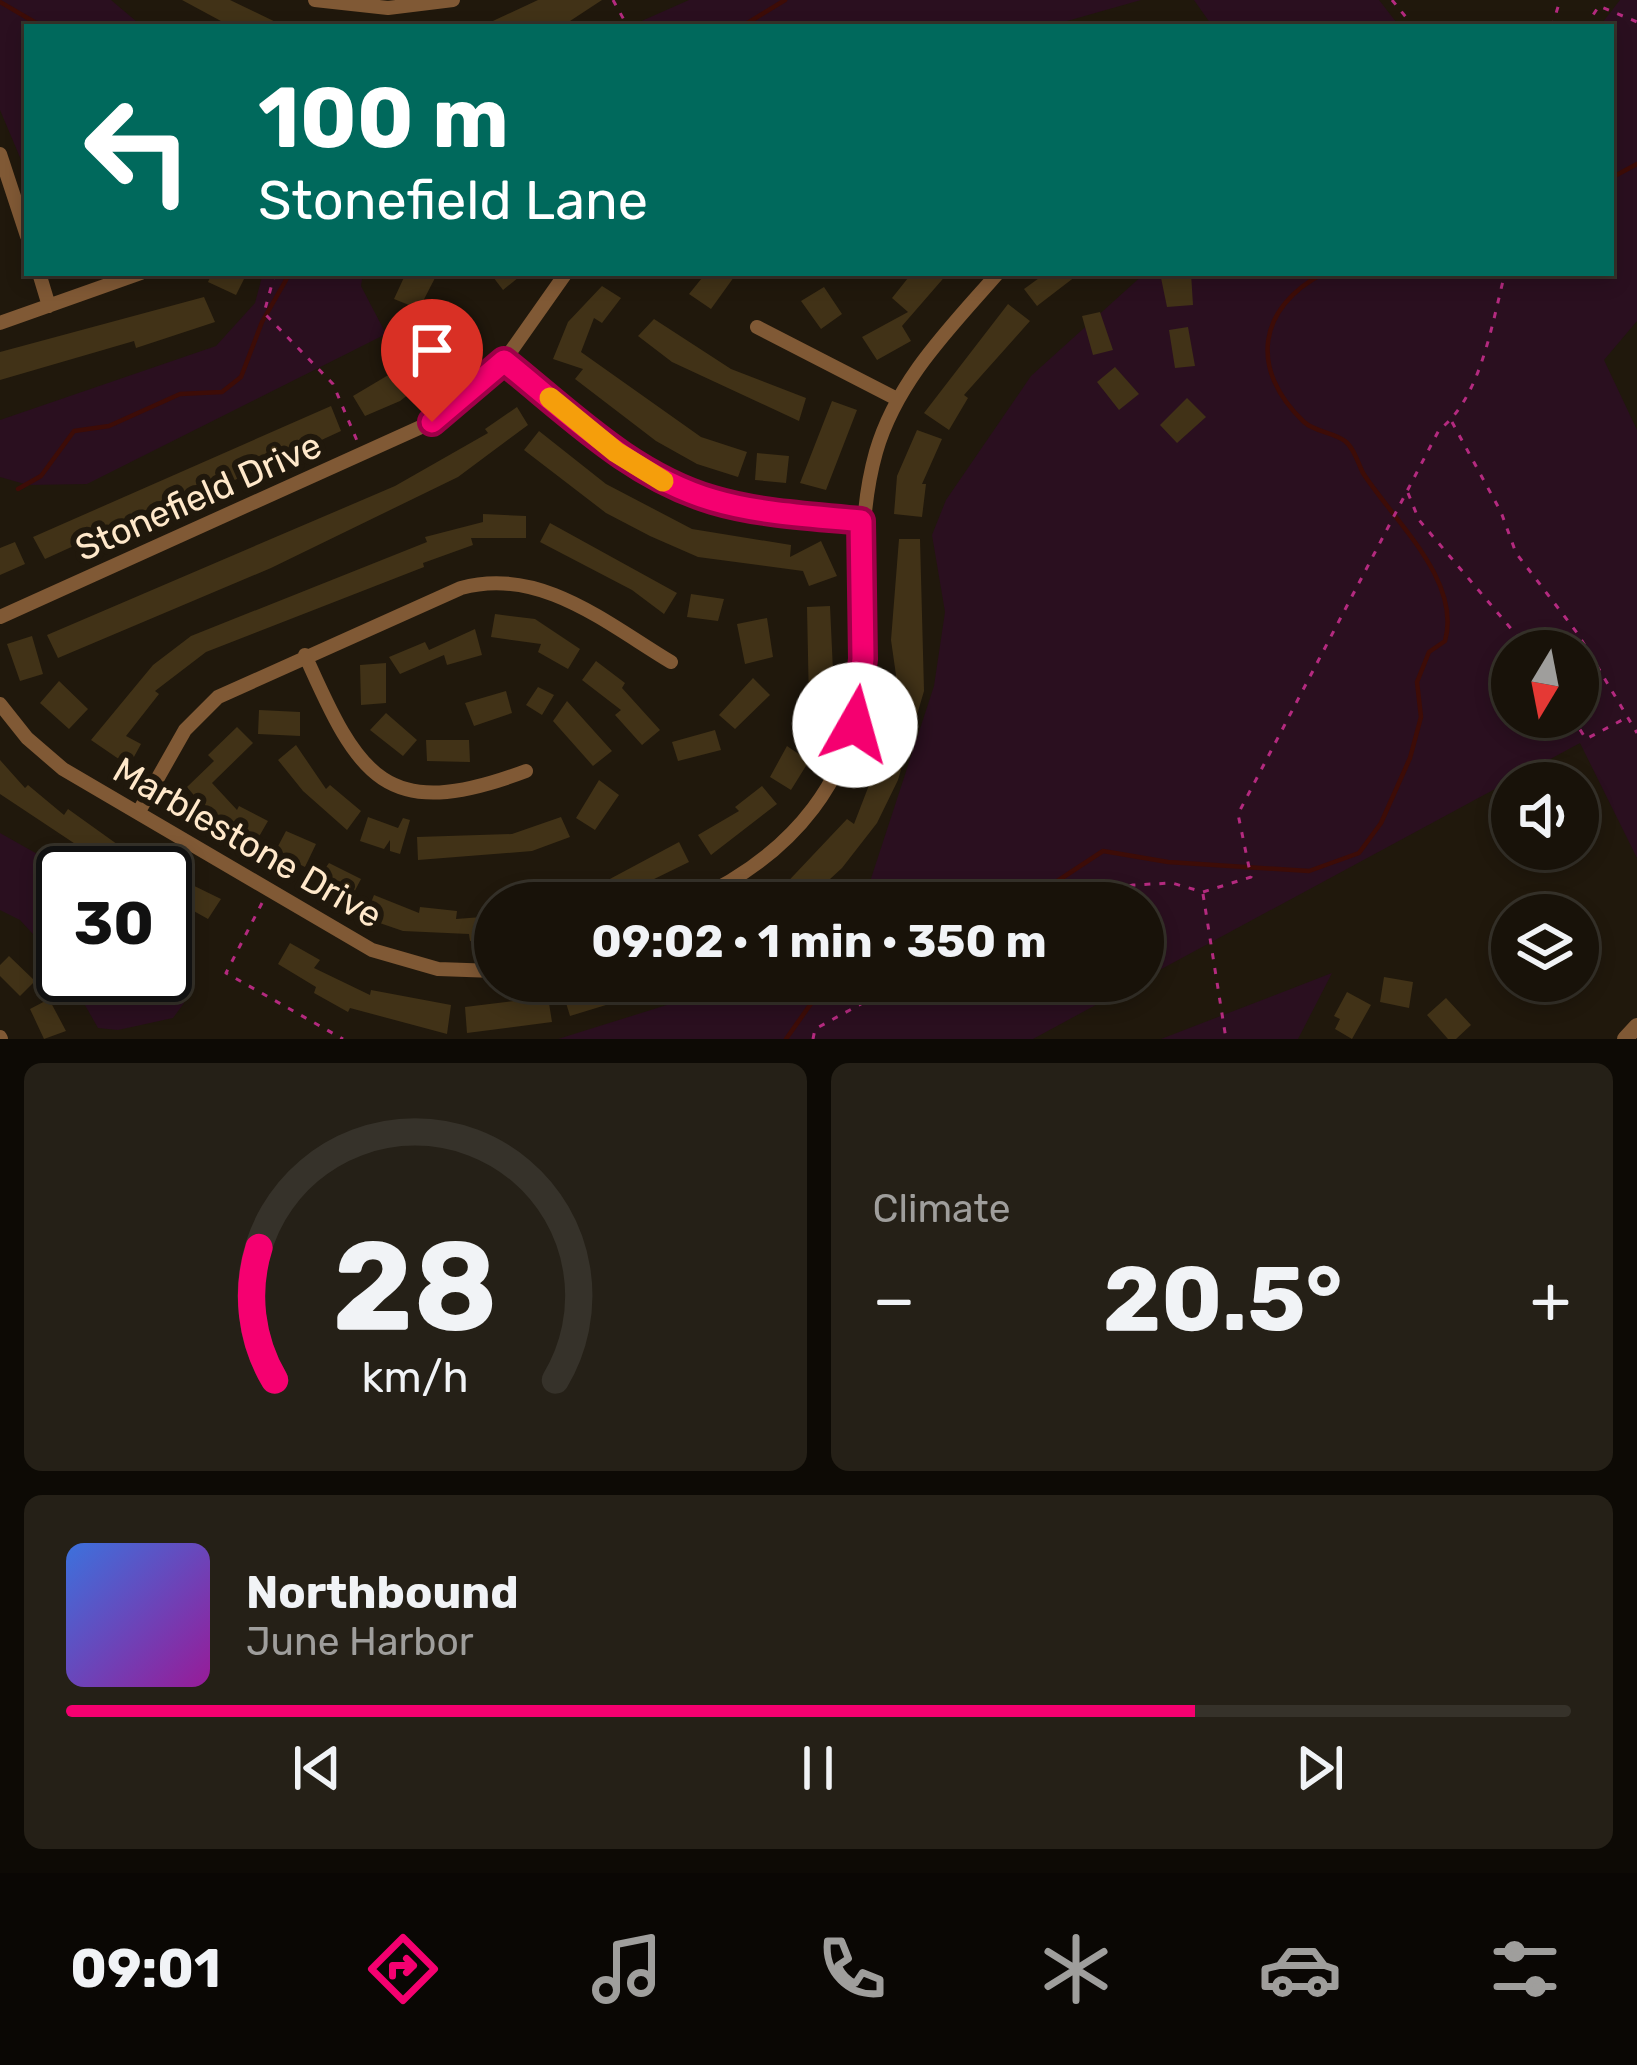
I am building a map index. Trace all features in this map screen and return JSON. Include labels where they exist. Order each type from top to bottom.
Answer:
[{"type":"street","points":[[315,0],[388,8],[453,0]]},
{"type":"street","points":[[0,154],[24,227]]},
{"type":"street","points":[[40,276],[50,306]]},
{"type":"street","points":[[0,323],[133,276]]},
{"type":"street","name":"Stonefield Drive","points":[[0,617],[432,422],[504,361],[564,276]]},
{"type":"street","points":[[730,882],[777,851],[805,823],[836,776],[861,697],[861,521],[877,451],[915,370],[995,276]]},
{"type":"street","points":[[757,327],[897,400]]},
{"type":"street","points":[[504,361],[616,452],[676,487],[750,508],[861,521]]},
{"type":"street","points":[[138,813],[205,707],[232,688],[461,588],[514,581],[548,590],[671,662]]},
{"type":"street","points":[[305,656],[344,742],[389,782],[421,793],[454,794],[526,771]]},
{"type":"street","name":"Marblestone Drive","points":[[0,704],[44,754],[348,939],[396,960],[474,970]]},
{"type":"street","points":[[1625,1039],[1637,1026]]},
{"type":"path","points":[[1392,0],[1412,24]]},
{"type":"path","points":[[1587,24],[1599,6],[1637,22]]},
{"type":"path","points":[[274,276],[264,313],[334,384],[364,456]]},
{"type":"path","points":[[1164,884],[1203,892],[1251,878],[1238,814],[1439,430],[1451,421],[1489,334],[1504,276]]},
{"type":"path","points":[[1451,421],[1501,512],[1516,553],[1578,634],[1637,733]]},
{"type":"path","points":[[1408,493],[1419,520],[1512,630]]},
{"type":"path","points":[[1599,732],[1628,717]]},
{"type":"path","points":[[268,891],[226,974],[343,1039]]},
{"type":"path","points":[[1203,892],[1226,1039]]},
{"type":"path","points":[[813,1039],[815,1029],[864,1002]]},
{"type":"shaded area","points":[[0,0],[111,0],[139,24],[24,24],[24,162],[0,110]]},
{"type":"shaded area","points":[[689,0],[1141,0],[1057,24],[635,24]]},
{"type":"shaded area","points":[[1194,0],[1379,0],[1398,24],[1211,24]]},
{"type":"shaded area","points":[[1620,0],[1637,0],[1637,321],[1604,360],[1637,430],[1637,858],[1599,781],[1599,762],[1589,762],[1580,743],[1545,762],[1491,762],[1491,791],[1164,968],[1164,882],[870,882],[934,686],[945,612],[932,535],[946,500],[1031,376],[1142,276],[1614,276],[1614,24],[1601,24]]},
{"type":"shaded area","points":[[262,276],[363,276],[361,286],[386,334],[87,484],[28,485],[0,477],[0,420],[216,346],[255,303]]},
{"type":"shaded area","points":[[0,833],[36,853],[36,937],[20,920],[0,910]]},
{"type":"shaded area","points":[[1332,973],[1298,1039],[1161,1039]]},
{"type":"shaded area","points":[[83,1002],[184,1002],[173,1018],[118,1030],[98,1028]]},
{"type":"shaded area","points":[[676,1002],[1101,1002],[1033,1039],[558,1039]]},
{"type":"building","points":[[182,0],[230,0],[280,24],[226,24]]},
{"type":"building","points":[[538,0],[602,0],[558,24],[486,24]]},
{"type":"building","points":[[211,276],[246,276],[236,295],[208,282]]},
{"type":"building","points":[[405,276],[436,276],[419,309],[394,299]]},
{"type":"building","points":[[492,276],[520,276],[503,290]]},
{"type":"building","points":[[704,276],[734,277],[711,309],[689,294]]},
{"type":"building","points":[[910,276],[945,276],[902,326],[911,341],[877,360],[862,337],[908,312],[892,298]]},
{"type":"building","points":[[1042,276],[1076,276],[1037,306],[1024,289]]},
{"type":"building","points":[[1161,276],[1191,276],[1193,305],[1167,307]]},
{"type":"building","points":[[602,286],[621,298],[602,323],[594,318],[581,352],[701,437],[747,452],[738,477],[697,464],[656,441],[575,379],[583,369],[553,359],[568,322]]},
{"type":"building","points":[[824,287],[842,314],[821,329],[801,301]]},
{"type":"building","points":[[204,297],[215,322],[136,348],[134,341],[0,380],[0,352]]},
{"type":"building","points":[[1008,304],[1030,321],[964,395],[968,398],[949,430],[924,413]]},
{"type":"building","points":[[456,312],[473,329],[446,356],[427,340]]},
{"type":"building","points":[[1100,312],[1113,350],[1093,355],[1082,316]]},
{"type":"building","points":[[654,319],[731,369],[806,398],[799,421],[672,362],[638,336]]},
{"type":"building","points":[[1188,327],[1195,366],[1175,368],[1169,330]]},
{"type":"building","points":[[422,355],[435,374],[400,401],[365,416],[353,396]]},
{"type":"building","points":[[1115,367],[1139,394],[1119,410],[1097,382]]},
{"type":"building","points":[[1187,398],[1206,417],[1177,443],[1160,425]]},
{"type":"building","points":[[832,401],[857,410],[826,490],[800,483]]},
{"type":"building","points":[[331,406],[341,431],[226,484],[179,503],[177,499],[45,559],[33,537]]},
{"type":"building","points":[[517,407],[528,425],[458,477],[271,568],[58,658],[47,635],[395,486],[488,433],[485,429]]},
{"type":"building","points":[[917,430],[942,439],[922,484],[926,484],[922,517],[894,514],[897,476]]},
{"type":"building","points":[[539,431],[606,484],[692,529],[791,545],[790,557],[821,541],[837,576],[809,586],[803,571],[698,557],[650,536],[606,513],[524,450]]},
{"type":"building","points":[[757,453],[789,456],[786,483],[755,480]]},
{"type":"building","points":[[483,514],[526,516],[526,538],[471,538],[473,545],[423,563],[424,567],[206,652],[155,691],[159,694],[126,736],[141,744],[129,766],[91,740],[153,665],[191,636],[427,542],[425,537],[483,522]]},
{"type":"building","points":[[550,523],[677,593],[664,614],[632,590],[540,542]]},
{"type":"building","points":[[899,539],[920,539],[924,691],[898,780],[877,823],[842,868],[827,882],[787,882],[847,819],[854,824],[887,733],[896,675],[891,640]]},
{"type":"building","points":[[15,542],[25,564],[0,575],[0,548]]},
{"type":"building","points":[[691,594],[724,599],[718,621],[687,617]]},
{"type":"building","points":[[830,606],[834,693],[828,692],[817,742],[796,737],[804,702],[809,703],[807,607]]},
{"type":"building","points":[[495,614],[535,619],[580,649],[568,669],[538,652],[541,644],[491,637]]},
{"type":"building","points":[[767,618],[773,657],[745,664],[737,624]]},
{"type":"building","points":[[475,629],[482,655],[447,665],[444,655],[400,674],[389,657],[425,642],[429,650]]},
{"type":"building","points":[[32,636],[43,674],[20,681],[7,644]]},
{"type":"building","points":[[596,661],[625,683],[622,688],[660,730],[642,745],[615,715],[621,710],[582,680]]},
{"type":"building","points":[[386,663],[386,703],[361,705],[360,665]]},
{"type":"building","points":[[753,678],[770,695],[735,729],[719,715]]},
{"type":"building","points":[[59,681],[88,709],[69,729],[40,703]]},
{"type":"building","points":[[538,687],[554,695],[542,715],[526,705]]},
{"type":"building","points":[[506,691],[512,713],[474,726],[465,703]]},
{"type":"building","points":[[567,701],[612,751],[593,766],[553,721]]},
{"type":"building","points":[[259,710],[300,712],[300,736],[258,734]]},
{"type":"building","points":[[386,713],[417,740],[403,756],[370,730]]},
{"type":"building","points":[[237,727],[253,743],[212,783],[237,810],[239,806],[268,821],[257,840],[213,818],[187,787],[214,761],[208,755]]},
{"type":"building","points":[[715,730],[721,750],[678,761],[672,742]]},
{"type":"building","points":[[426,740],[469,740],[470,762],[427,761]]},
{"type":"building","points":[[296,745],[326,789],[330,785],[361,811],[347,830],[303,791],[278,760]]},
{"type":"building","points":[[787,746],[809,761],[791,790],[770,777]]},
{"type":"building","points":[[0,760],[25,788],[28,785],[64,815],[68,809],[120,846],[78,846],[0,794]]},
{"type":"building","points":[[599,780],[619,795],[595,830],[576,818]]},
{"type":"building","points":[[762,786],[777,804],[711,855],[698,835],[739,811],[735,807]]},
{"type":"building","points":[[368,817],[398,828],[403,818],[410,820],[400,854],[390,851],[390,840],[384,849],[360,841]]},
{"type":"building","points":[[561,817],[570,837],[532,851],[418,860],[417,837],[512,834]]},
{"type":"building","points":[[286,831],[316,844],[305,867],[275,852]]},
{"type":"building","points":[[679,842],[689,862],[648,882],[603,882]]},
{"type":"building","points":[[329,863],[361,879],[349,902],[316,881]]},
{"type":"building","points":[[192,885],[221,899],[208,919],[192,910]]},
{"type":"building","points":[[374,895],[419,913],[420,907],[457,911],[456,919],[474,918],[474,941],[469,934],[403,931],[365,918]]},
{"type":"building","points":[[290,943],[320,960],[314,968],[370,995],[371,990],[451,1005],[447,1034],[350,1008],[348,1012],[314,993],[316,987],[278,964]]},
{"type":"building","points":[[9,956],[35,981],[20,996],[0,976],[0,965]]},
{"type":"building","points":[[1384,977],[1413,982],[1409,1008],[1380,1002]]},
{"type":"building","points":[[1347,992],[1371,1005],[1352,1039],[1335,1029],[1340,1019],[1334,1016]]},
{"type":"building","points":[[1446,998],[1471,1025],[1456,1039],[1448,1039],[1427,1015]]},
{"type":"building","points":[[51,1002],[66,1031],[44,1039],[30,1009]]},
{"type":"building","points":[[549,1002],[552,1022],[467,1033],[465,1007]]},
{"type":"building","points":[[566,1002],[605,1002],[606,1005],[570,1016]]},
{"type":"waterway","points":[[746,24],[785,0]]},
{"type":"waterway","points":[[0,2],[38,24]]},
{"type":"waterway","points":[[1614,176],[1637,164]]},
{"type":"waterway","points":[[18,489],[41,476],[74,431],[109,426],[180,394],[222,392],[241,377],[262,322],[288,276]]},
{"type":"waterway","points":[[1056,882],[1103,851],[1168,862],[1309,871],[1359,853],[1381,823],[1410,758],[1421,717],[1417,682],[1429,652],[1445,641],[1444,596],[1422,552],[1363,473],[1351,448],[1304,422],[1286,402],[1268,361],[1274,321],[1285,303],[1319,276]]},
{"type":"waterway","points":[[786,1039],[812,1002]]},
{"type":"slow traffic","points":[[550,398],[616,452],[663,481]]},
{"type":"route","points":[[432,422],[504,361],[616,452],[676,487],[750,508],[861,521],[863,659],[855,725]]}]
